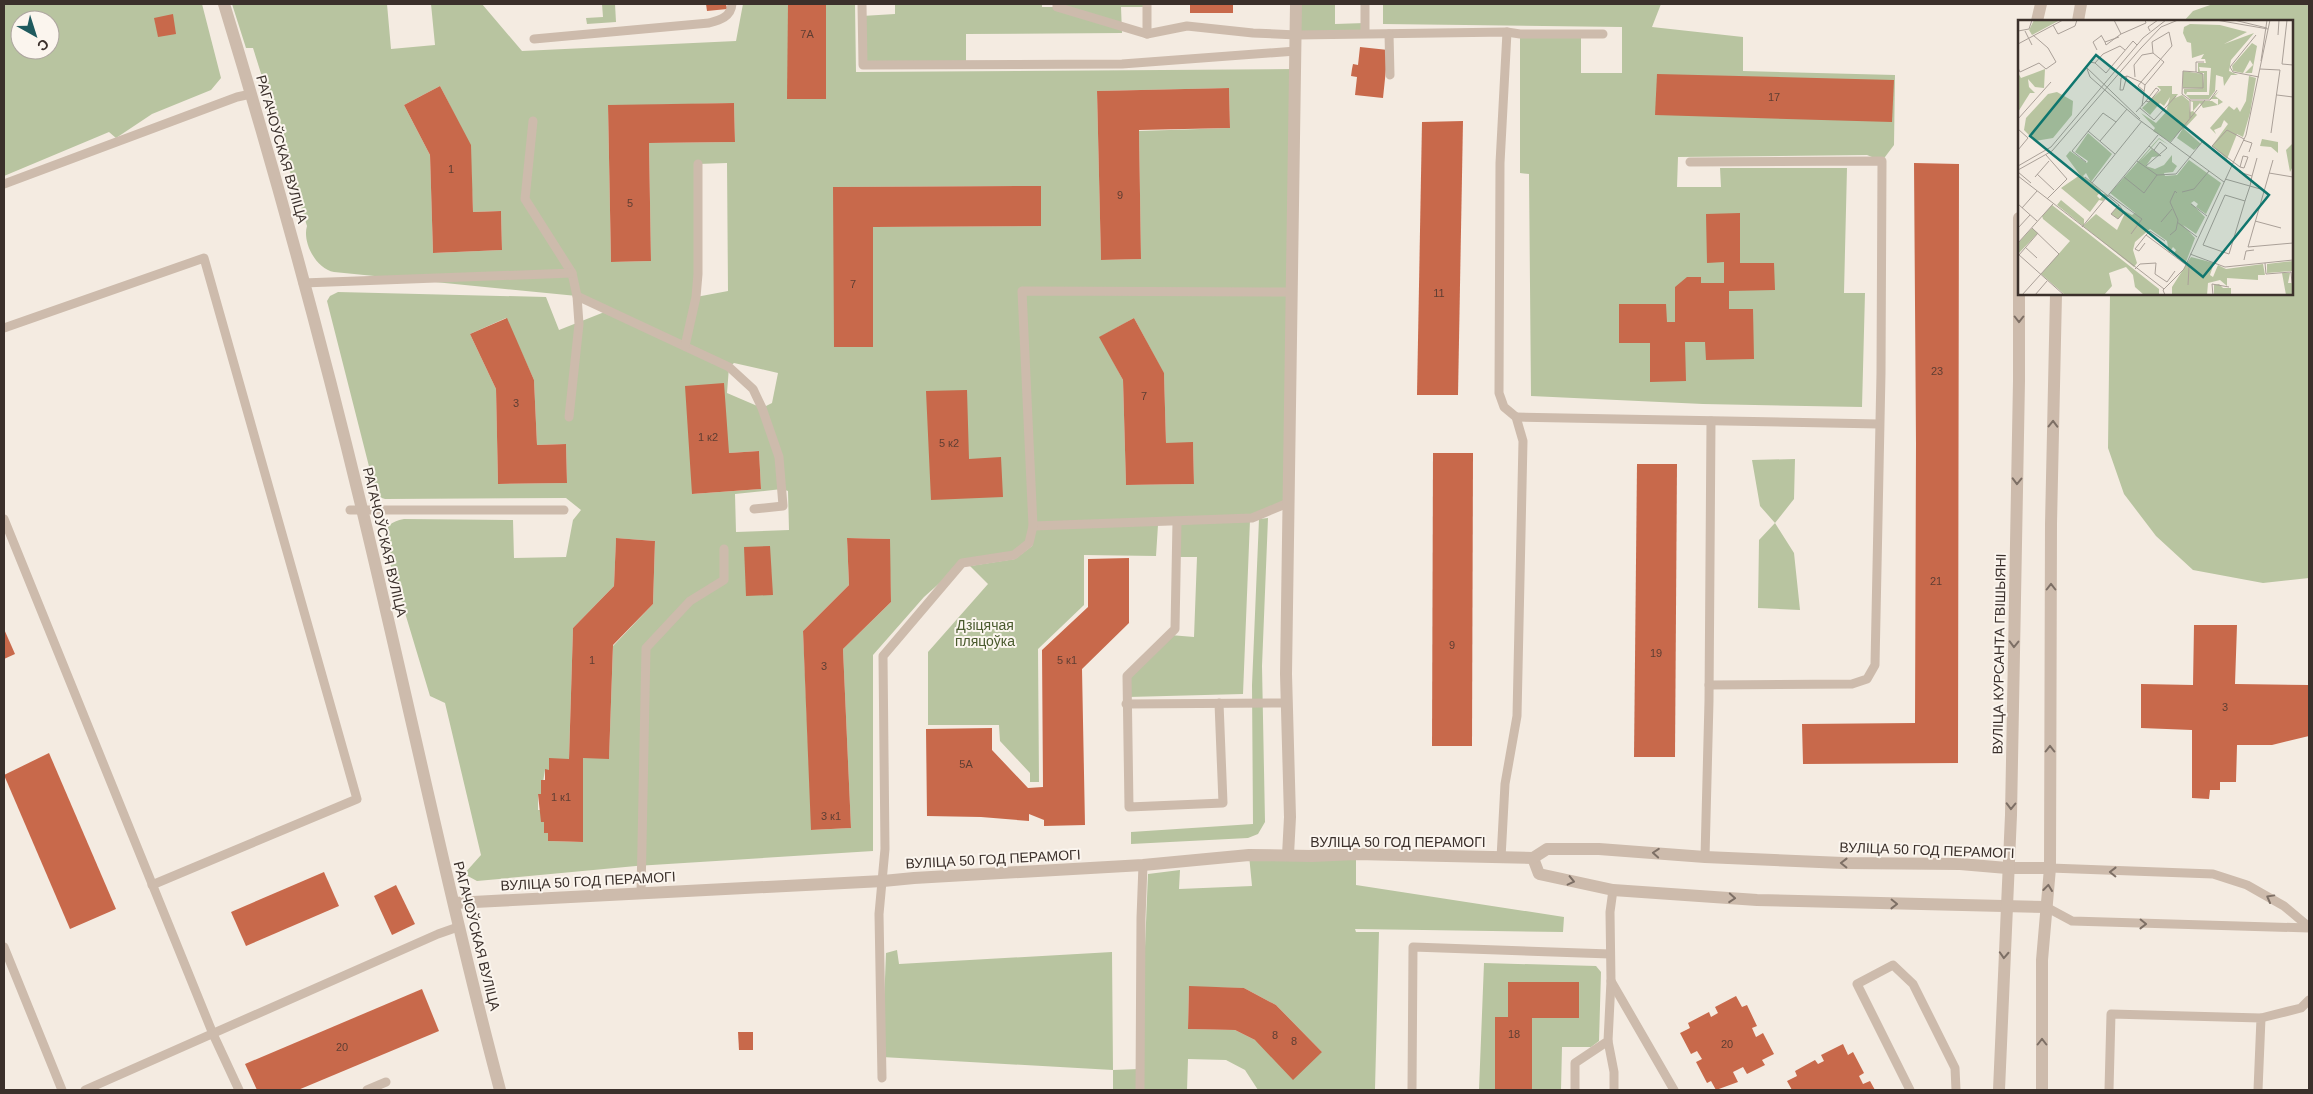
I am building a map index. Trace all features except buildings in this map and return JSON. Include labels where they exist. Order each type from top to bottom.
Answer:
[{"type":"street","name":"РАГАЧОЎСКАЯ ВУЛІЦА","points":[[224,4],[303,283],[356,510],[500,1090]]},
{"type":"street","points":[[1288,855],[1290,817],[1286,703],[1296,4]]},
{"type":"street","points":[[2037,20],[2041,4]]},
{"type":"street","points":[[2078,20],[2081,4]]},
{"type":"street","name":"ВУЛІЦА КУРСАНТА ГВІШЫЯНІ","points":[[1999,1090],[2012,776],[2019,295]]},
{"type":"street","points":[[2042,1090],[2042,960],[2050,868],[2051,524],[2056,295]]},
{"type":"street","name":"ВУЛІЦА 50 ГОД ПЕРАМОГІ","points":[[454,903],[883,882],[933,877],[1143,865],[1249,854],[1312,856],[1356,854],[1533,858],[1546,849],[1599,849],[1705,857],[1843,863],[1960,864],[2007,868],[2050,868]]},
{"type":"street","name":"ВУЛІЦА 50 ГОД ПЕРАМОГІ","points":[[1533,858],[1539,874],[1613,890],[1766,900],[2046,907]]},
{"type":"lane","points":[[534,39],[709,23],[724,18],[731,9],[732,4]]},
{"type":"lane","points":[[862,4],[863,65],[1122,64],[1296,52]]},
{"type":"lane","points":[[1057,4],[1057,7],[1147,34],[1187,26],[1254,33],[1297,34],[1507,32],[1520,34],[1603,34]]},
{"type":"lane","points":[[1147,4],[1147,34]]},
{"type":"lane","points":[[1365,4],[1365,33]]},
{"type":"lane","points":[[1501,858],[1505,784],[1517,716],[1522,441],[1516,417],[1504,406],[1499,393],[1500,163],[1507,32]]},
{"type":"lane","points":[[1389,34],[1390,75]]},
{"type":"lane","points":[[4,184],[237,97],[251,94]]},
{"type":"lane","points":[[533,121],[525,199],[572,273],[577,296],[579,324],[569,417]]},
{"type":"lane","points":[[1690,162],[1882,161],[1875,665],[1867,680],[1852,684],[1709,685]]},
{"type":"lane","points":[[685,346],[696,297],[698,274],[698,164]]},
{"type":"lane","points":[[4,328],[204,258],[357,799],[152,885]]},
{"type":"lane","points":[[303,283],[572,273]]},
{"type":"lane","points":[[882,1078],[879,914],[885,849],[883,656],[962,563],[1014,555],[1029,543],[1034,526],[1022,291],[1291,292]]},
{"type":"lane","points":[[577,296],[729,367],[753,389],[762,408],[779,457],[783,506],[754,509]]},
{"type":"lane","points":[[1516,417],[1879,424]]},
{"type":"lane","points":[[1705,857],[1709,685],[1711,420]]},
{"type":"lane","points":[[1034,526],[1252,518],[1288,503]]},
{"type":"lane","points":[[356,510],[564,510]]},
{"type":"lane","points":[[4,519],[213,1034],[239,1090]]},
{"type":"lane","points":[[1177,521],[1175,629],[1127,676],[1128,807],[1223,803],[1219,704]]},
{"type":"lane","points":[[641,893],[646,648],[690,601],[724,580],[724,549]]},
{"type":"lane","points":[[1126,704],[1286,703]]},
{"type":"lane","points":[[1140,1090],[1143,865]]},
{"type":"lane","name":"ВУЛІЦА 50 ГОД ПЕРАМОГІ","points":[[2050,868],[2213,874],[2247,885],[2284,906],[2309,927]]},
{"type":"lane","points":[[1613,890],[1610,912],[1611,981],[1608,1041],[1614,1072],[1614,1090]]},
{"type":"lane","name":"ВУЛІЦА 50 ГОД ПЕРАМОГІ","points":[[2046,907],[2072,922],[2309,927]]},
{"type":"lane","points":[[85,1090],[438,934],[458,927]]},
{"type":"lane","points":[[4,947],[62,1090]]},
{"type":"lane","points":[[1412,1090],[1413,947],[1610,954]]},
{"type":"lane","points":[[1910,1090],[1857,984],[1893,965],[1913,984],[1955,1068],[1956,1090]]},
{"type":"lane","points":[[1611,981],[1674,1090]]},
{"type":"lane","points":[[2109,1090],[2111,1014],[2261,1018],[2301,1008],[2309,1000]]},
{"type":"lane","points":[[2258,1090],[2261,1018]]},
{"type":"lane","points":[[1575,1090],[1575,1063],[1608,1041]]},
{"type":"lane","points":[[368,1090],[386,1082]]},
{"type":"green space","points":[[4,4],[202,4],[221,78],[211,90],[152,114],[116,138],[109,132],[4,176]]},
{"type":"green space","points":[[232,4],[387,4],[391,49],[435,45],[431,4],[482,4],[522,51],[736,41],[743,4],[788,4],[788,99],[826,99],[826,4],[855,4],[856,72],[1296,69],[1288,503],[1252,518],[1034,526],[1029,543],[1014,555],[962,563],[924,597],[873,655],[873,851],[636,866],[477,881],[464,874],[481,855],[445,703],[430,696],[384,543],[386,530],[391,524],[404,519],[513,520],[514,558],[566,557],[573,520],[581,510],[566,498],[385,499],[379,497],[375,490],[327,301],[330,296],[338,292],[546,297],[559,330],[607,311],[577,296],[334,272],[321,266],[309,247],[306,232],[307,226],[253,48],[246,48]],"holes":[[[440,86],[470,145],[473,212],[501,211],[502,250],[433,253],[430,155],[404,105]],[[1229,88],[1230,128],[1139,131],[1141,259],[1101,260],[1097,91]],[[734,103],[735,142],[649,143],[651,261],[611,262],[608,106]],[[727,163],[728,291],[696,297],[698,164]],[[1041,186],[1041,226],[873,227],[873,347],[834,347],[834,187]],[[506,318],[534,380],[537,445],[566,444],[567,483],[498,484],[496,389],[470,334]],[[1134,318],[1164,374],[1166,443],[1193,443],[1194,484],[1126,485],[1123,380],[1100,337]],[[734,363],[778,373],[772,403],[762,408],[727,393],[729,367]],[[759,451],[761,489],[692,494],[729,453]],[[782,489],[788,491],[789,530],[736,532],[735,494]],[[616,538],[655,541],[653,604],[613,646],[609,758],[569,758],[573,628],[614,586]],[[847,538],[889,539],[891,602],[843,649],[851,828],[812,830],[803,631],[849,585]],[[549,759],[583,759],[583,842],[548,841],[548,833],[544,833],[544,822],[541,822],[541,810],[538,810],[538,794],[541,794],[545,770],[549,770]]]},
{"type":"green space","points":[[602,4],[615,4],[616,22],[587,24],[586,18],[603,17]]},
{"type":"green space","points":[[895,4],[1042,4],[1042,7],[1056,7],[1057,4],[1147,4],[1147,7],[1121,7],[1122,33],[966,34],[966,65],[863,65],[862,16],[895,14]]},
{"type":"green space","points":[[1296,4],[1335,4],[1335,24],[1365,23],[1365,33],[1297,35]]},
{"type":"green space","points":[[1383,4],[1661,4],[1652,27],[1743,37],[1743,71],[1895,75],[1894,145],[1882,161],[1867,155],[1678,157],[1677,187],[1721,187],[1720,168],[1847,168],[1844,293],[1865,293],[1862,407],[1703,404],[1531,396],[1529,174],[1520,173],[1520,34],[1581,34],[1581,73],[1622,73],[1622,27],[1383,24]]},
{"type":"green space","points":[[2213,4],[2309,4],[2309,578],[2263,583],[2193,570],[2156,536],[2124,494],[2108,448],[2110,295],[2293,295],[2293,20],[2185,20],[2193,11]]},
{"type":"green space","points":[[1795,459],[1794,499],[1775,523],[1760,506],[1752,460]]},
{"type":"green space","points":[[1268,518],[1262,666],[1265,822],[1258,834],[1248,838],[1131,844],[1131,832],[1253,824],[1252,685],[1259,519]]},
{"type":"green space","points":[[1250,520],[1243,694],[1128,697],[1128,677],[1170,635],[1194,637],[1197,557],[1177,557],[1178,522]]},
{"type":"green space","points":[[1775,523],[1794,553],[1800,610],[1758,608],[1759,540]]},
{"type":"green space","name":"Дзіцячая пляцоўка","points":[[1158,525],[1156,556],[1084,555],[1084,605],[1038,649],[1039,782],[1030,782],[1030,773],[1000,741],[999,725],[928,725],[928,652],[988,584],[970,566],[1015,559],[1032,546],[1036,529]]},
{"type":"green space","points":[[1356,854],[1356,885],[1564,917],[1563,932],[1355,929],[1356,932],[1379,932],[1375,1089],[1402,1090],[1258,1090],[1245,1070],[1226,1060],[1188,1059],[1187,1090],[1113,1090],[1113,1070],[1140,1069],[1148,874],[1180,870],[1179,889],[1252,886],[1249,855]],"holes":[[[1189,987],[1244,988],[1276,1005],[1322,1052],[1255,1040],[1235,1030],[1188,1029]]]},
{"type":"green space","points":[[897,950],[899,964],[1112,952],[1113,1070],[882,1057],[886,953]]},
{"type":"green space","points":[[1484,963],[1596,966],[1601,972],[1599,1041],[1591,1047],[1562,1047],[1561,1090],[1532,1090],[1532,1018],[1579,1018],[1579,982],[1508,982],[1508,1017],[1495,1018],[1495,1090],[1479,1090]]}]
